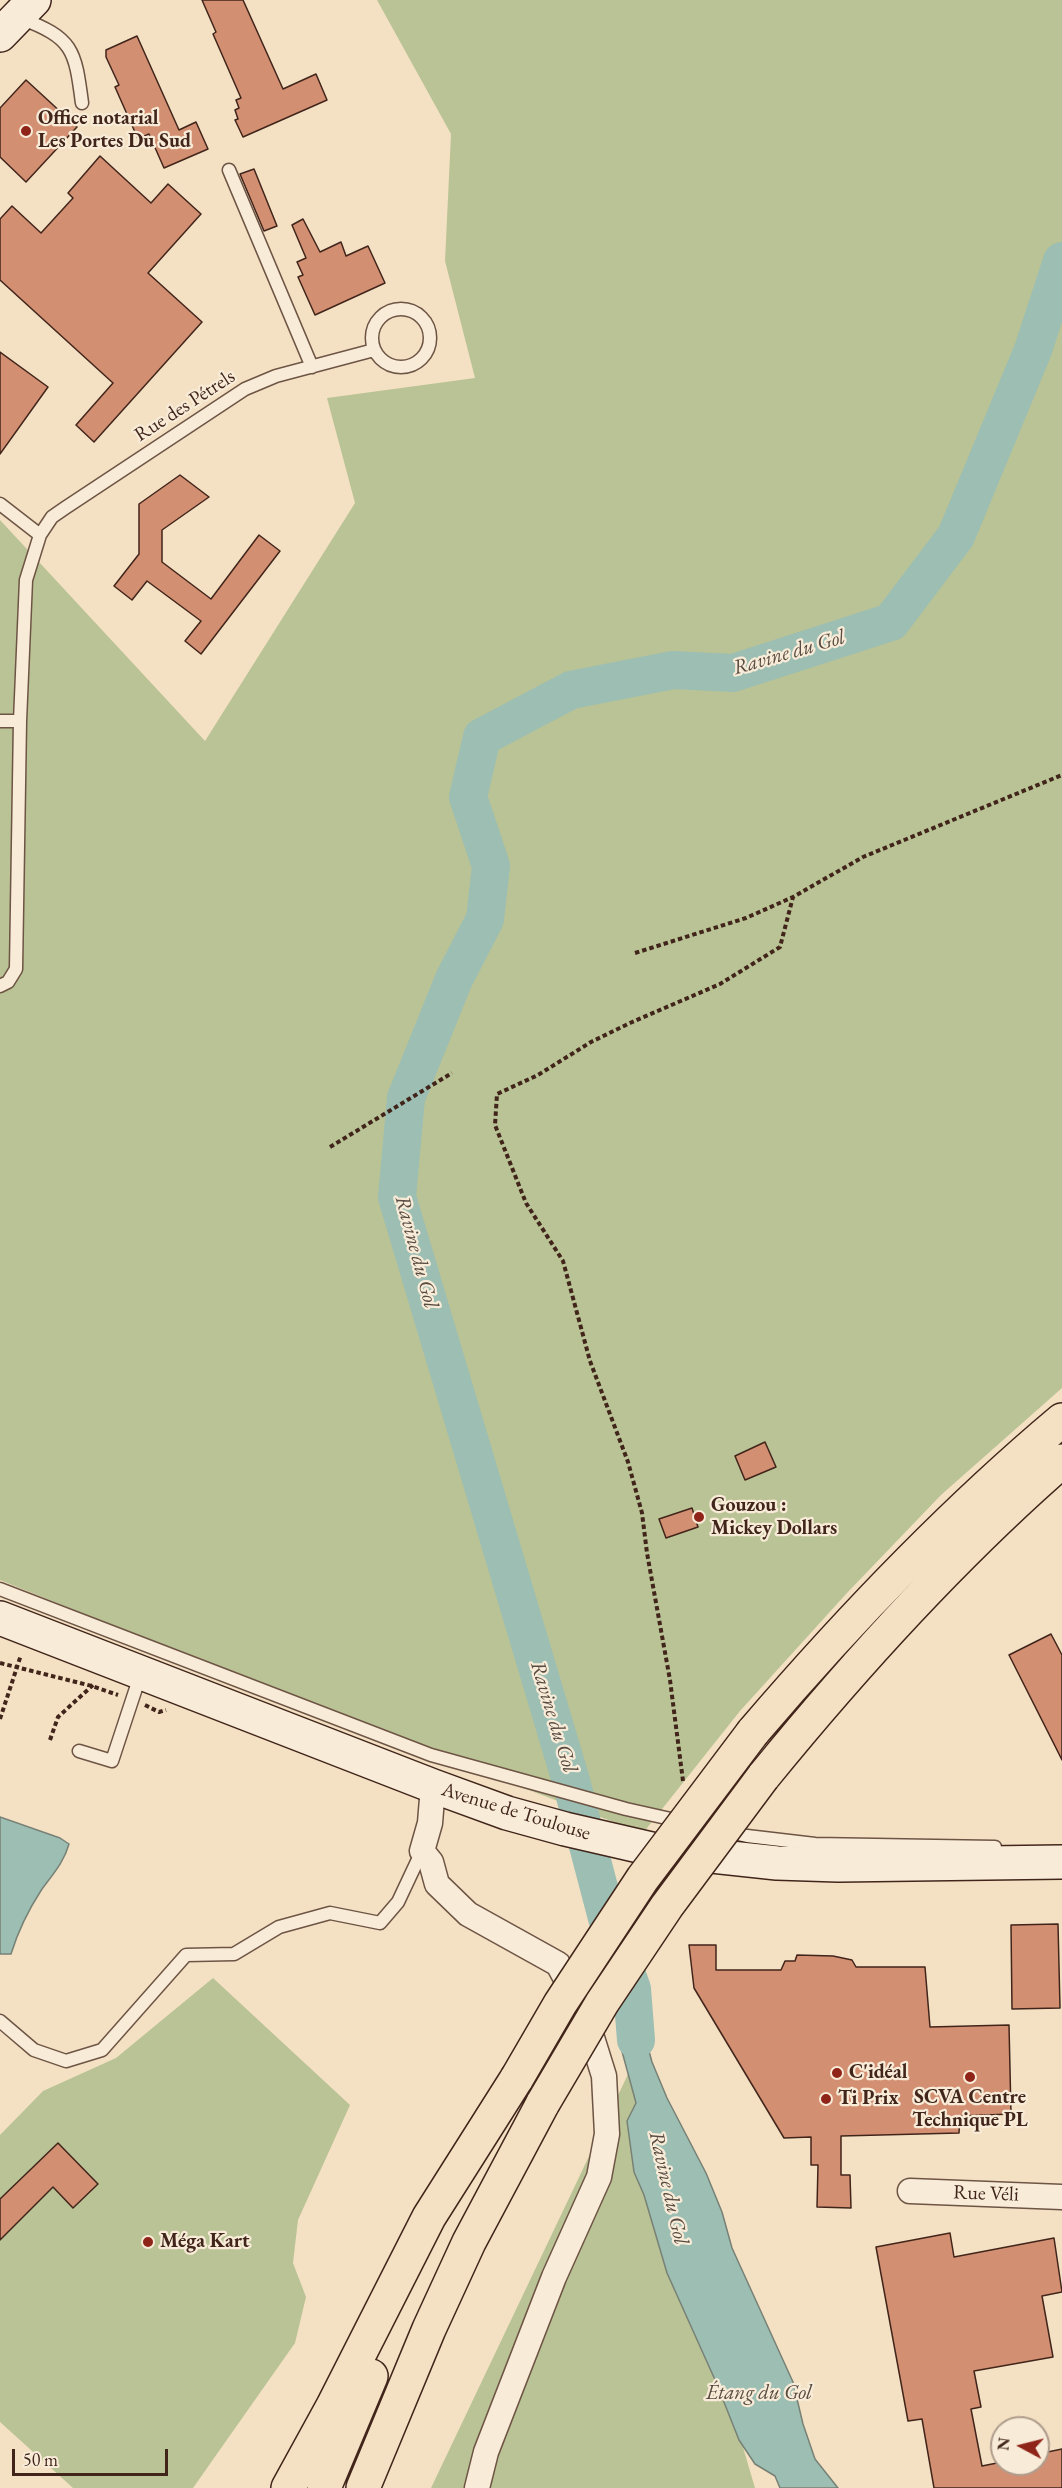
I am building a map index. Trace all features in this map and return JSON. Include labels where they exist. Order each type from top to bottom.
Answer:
[{"type":"highway","points":[[288,2488],[339,2395],[429,2217],[517,2078],[560,2004],[643,1878],[753,1732],[809,1667],[871,1602],[995,1480],[1062,1420]]},
{"type":"highway","points":[[363,2488],[429,2329],[469,2242],[543,2103],[602,2003],[667,1906],[763,1777],[830,1695],[920,1595],[1024,1493],[1062,1461]]},
{"type":"highway","points":[[324,2488],[372,2375],[517,2078]]},
{"type":"main road","name":"Avenue de Toulouse","points":[[0,1618],[137,1686],[185,1689],[433,1786],[535,1821],[656,1850],[777,1863],[838,1865],[1062,1862]]},
{"type":"street","points":[[433,1786],[430,1823],[422,1851],[431,1862],[437,1884],[468,1914],[558,1964],[584,2012],[604,2076],[607,2134],[599,2177],[537,2321],[486,2452],[477,2488]]},
{"type":"street","name":"Rue Véli","points":[[910,2191],[1062,2197]]},
{"type":"lane","points":[[17,17],[47,28],[69,47],[77,68],[82,103]]},
{"type":"lane","points":[[229,170],[312,367]]},
{"type":"lane","points":[[396,309],[409,310],[420,316],[428,327],[430,339],[427,352],[418,362],[406,367],[393,367],[382,360],[374,350],[372,337],[375,324],[384,314],[396,309]]},
{"type":"lane","name":"Rue des Pétrels","points":[[0,986],[8,982],[16,969],[20,721],[26,580],[40,535],[52,517],[245,389],[276,376],[374,350]]},
{"type":"lane","points":[[0,504],[40,535]]},
{"type":"lane","points":[[0,721],[20,721]]},
{"type":"lane","points":[[0,1589],[431,1755],[626,1809],[747,1836],[815,1844],[1011,1847]]},
{"type":"lane","points":[[79,1750],[112,1761],[137,1686]]},
{"type":"lane","points":[[0,2020],[34,2050],[66,2061],[102,2050],[186,1955],[234,1954],[279,1927],[330,1913],[380,1923],[398,1902],[422,1851]]},
{"type":"path","points":[[635,953],[746,918],[793,897],[862,857],[1062,775]]},
{"type":"path","points":[[687,1823],[670,1680],[642,1513],[628,1462],[590,1361],[563,1261],[550,1237],[526,1203],[495,1125],[497,1094],[538,1075],[591,1042],[720,984],[780,947],[793,897]]},
{"type":"path","points":[[330,1147],[452,1072]]},
{"type":"path","points":[[0,1719],[22,1652]]},
{"type":"path","points":[[0,1663],[16,1669],[92,1686],[137,1686],[159,1712],[176,1709],[185,1689]]},
{"type":"path","points":[[50,1740],[58,1717],[92,1686],[95,1679]]},
{"type":"green space","points":[[377,0],[1062,0],[1062,1388],[941,1495],[846,1594],[740,1711],[643,1833],[401,1742],[0,1580],[0,520],[205,741],[355,503],[327,398],[475,378],[445,261],[451,134]]},
{"type":"green space","name":"Méga Kart","points":[[213,1978],[350,2105],[298,2220],[293,2263],[306,2297],[295,2343],[193,2488],[73,2488],[0,2422],[0,2135],[43,2091],[116,2058]]},
{"type":"green space","points":[[631,2068],[755,2488],[431,2488]]},
{"type":"water","points":[[0,1817],[60,1838],[69,1844],[61,1862],[28,1912],[11,1954],[0,1954]]},
{"type":"water","name":"Étang du Gol","points":[[632,1989],[652,2062],[667,2098],[706,2173],[722,2212],[732,2248],[793,2382],[803,2424],[815,2459],[838,2488],[780,2488],[775,2476],[755,2464],[739,2440],[716,2382],[667,2273],[644,2195],[634,2172],[627,2121],[636,2103],[620,2044]]},
{"type":"building","points":[[202,0],[243,0],[283,89],[316,74],[327,100],[243,137],[235,120],[238,119],[235,110],[239,108],[236,100],[241,98],[213,34],[216,32]]},
{"type":"building","points":[[137,36],[179,130],[196,122],[208,149],[164,168],[149,134],[138,139],[115,87],[119,85],[106,57],[106,50]]},
{"type":"building","points":[[26,80],[77,127],[26,182],[0,157],[0,108]]},
{"type":"building","points":[[100,156],[151,203],[168,184],[201,214],[148,273],[202,322],[94,442],[76,425],[113,383],[0,280],[0,219],[12,206],[41,233],[73,198],[68,193]]},
{"type":"building","points":[[254,169],[277,226],[264,231],[240,174]]},
{"type":"building","points":[[303,219],[320,252],[341,242],[346,256],[368,246],[385,283],[315,315],[298,277],[303,275],[297,262],[306,258],[292,225]]},
{"type":"building","points":[[0,352],[48,387],[0,454]]},
{"type":"building","points":[[180,475],[209,497],[162,530],[162,562],[211,599],[259,535],[280,551],[201,654],[185,641],[201,621],[147,581],[132,600],[114,586],[139,554],[139,504]]},
{"type":"building","points":[[765,1442],[776,1467],[745,1480],[735,1456]]},
{"type":"building","points":[[692,1508],[698,1527],[666,1538],[659,1519]]},
{"type":"building","points":[[1051,1634],[1062,1655],[1062,1760],[1009,1655]]},
{"type":"building","points":[[1058,1924],[1060,2008],[1012,2009],[1011,1925]]},
{"type":"building","name":"C'idéal","points":[[689,1945],[716,1945],[716,1970],[781,1970],[785,1961],[795,1961],[797,1955],[833,1956],[852,1960],[856,1967],[925,1967],[930,2027],[1009,2025],[1011,2114],[960,2116],[959,2133],[841,2136],[841,2175],[850,2175],[851,2208],[817,2207],[818,2165],[811,2165],[811,2137],[784,2138],[694,1988]]},
{"type":"building","points":[[58,2143],[98,2184],[73,2208],[53,2187],[0,2240],[0,2199]]},
{"type":"building","points":[[950,2233],[954,2257],[1054,2238],[1062,2292],[1042,2296],[1053,2357],[974,2371],[981,2407],[971,2409],[982,2466],[990,2464],[990,2476],[1050,2476],[1050,2452],[1062,2449],[1062,2488],[934,2488],[922,2419],[908,2421],[876,2247]]},
{"type":"waterway","name":"Ravine du Gol","points":[[636,2040],[632,1989],[607,1918],[571,1781],[397,1197],[406,1098],[454,979],[485,919],[491,866],[468,797],[482,737],[571,690],[673,670],[733,673],[891,622],[956,536],[1033,350],[1062,261]]},
{"type":"place","name":"Office notarial Les Portes Du Sud","points":[[26,131]]},
{"type":"place","name":"Gouzou : Mickey Dollars","points":[[699,1517]]},
{"type":"place","name":"C'idéal","points":[[837,2073]]},
{"type":"place","name":"SCVA Centre Technique PL","points":[[970,2077]]},
{"type":"place","name":"Ti Prix","points":[[826,2099]]},
{"type":"place","name":"Méga Kart","points":[[148,2242]]}]
